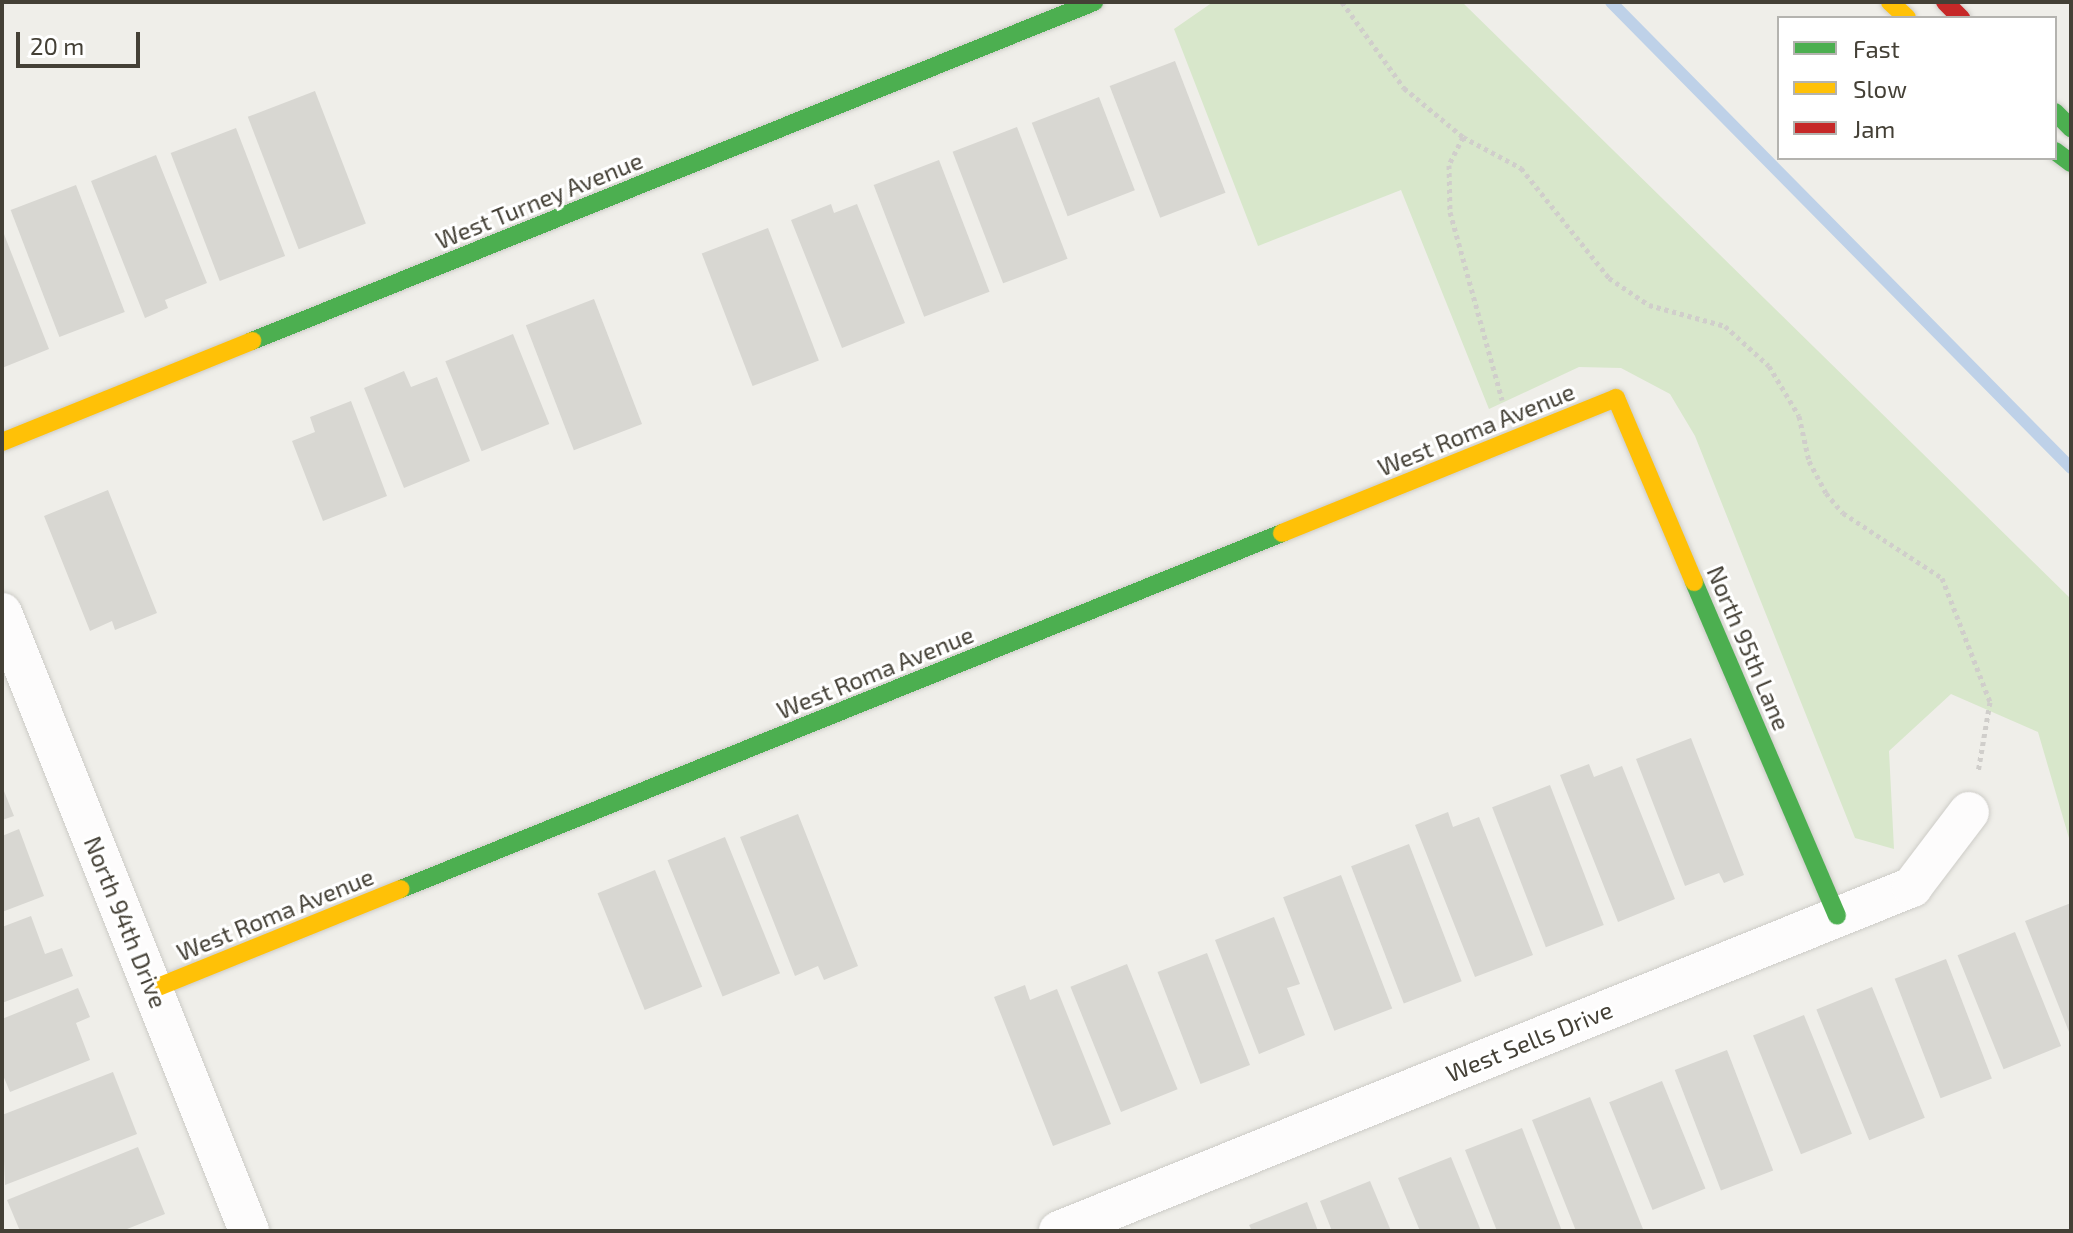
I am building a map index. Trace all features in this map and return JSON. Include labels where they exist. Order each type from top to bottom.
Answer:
[{"type":"main road","name":"West Turney Avenue","points":[[2,442],[1094,2]]},
{"type":"main road","points":[[1890,2],[1905,16]]},
{"type":"main road","name":"West Roma Avenue","points":[[153,989],[1616,398]]},
{"type":"main road","name":"North 95th Lane","points":[[1616,398],[1837,916]]},
{"type":"street","name":"North 94th Drive","points":[[2,613],[249,1231]]},
{"type":"street","name":"West Sells Drive","points":[[1059,1231],[1912,887],[1969,812]]},
{"type":"path","points":[[1342,2],[1404,88],[1463,137],[1521,168],[1579,246],[1632,296],[1703,317],[1749,344],[1787,392],[1812,470],[1826,493],[1843,513],[1942,578],[1990,702],[1969,812]]},
{"type":"path","points":[[1463,137],[1449,165],[1450,212],[1516,438]]},
{"type":"green space","points":[[1213,2],[1462,2],[2071,599],[2071,845],[2038,732],[1951,694],[1889,751],[1894,849],[1855,838],[1695,436],[1670,394],[1621,368],[1579,367],[1489,409],[1401,190],[1258,246],[1174,29]]},
{"type":"building","points":[[1175,61],[1226,193],[1160,218],[1110,86]]},
{"type":"building","points":[[315,91],[366,224],[299,249],[248,117]]},
{"type":"building","points":[[1099,97],[1135,190],[1068,216],[1032,123]]},
{"type":"building","points":[[1017,127],[1068,259],[1003,283],[953,152]]},
{"type":"building","points":[[236,128],[285,256],[220,281],[171,153]]},
{"type":"building","points":[[156,155],[207,283],[165,300],[168,308],[145,318],[91,181]]},
{"type":"building","points":[[939,160],[990,292],[924,317],[874,185]]},
{"type":"building","points":[[76,185],[125,312],[59,337],[11,210]]},
{"type":"building","points":[[831,204],[834,213],[857,204],[905,323],[842,348],[791,220]]},
{"type":"building","points":[[768,228],[819,361],[753,386],[702,253]]},
{"type":"building","points":[[2,229],[49,349],[2,368]]},
{"type":"building","points":[[594,299],[642,424],[574,450],[526,325]]},
{"type":"building","points":[[513,334],[549,424],[482,451],[445,361]]},
{"type":"building","points":[[404,371],[411,387],[437,377],[470,461],[404,488],[364,388]]},
{"type":"building","points":[[351,401],[387,496],[323,521],[292,441],[315,432],[310,417]]},
{"type":"building","points":[[108,490],[157,613],[115,630],[112,621],[90,631],[44,516]]},
{"type":"building","points":[[1691,738],[1744,875],[1724,883],[1719,873],[1685,886],[1636,759]]},
{"type":"building","points":[[1589,764],[1594,777],[1622,766],[1675,899],[1618,922],[1560,775]]},
{"type":"building","points":[[1550,785],[1604,925],[1546,947],[1492,807]]},
{"type":"building","points":[[2,786],[14,816],[2,820]]},
{"type":"building","points":[[1448,812],[1453,827],[1479,817],[1533,955],[1475,977],[1415,825]]},
{"type":"building","points":[[798,814],[858,966],[824,980],[818,966],[795,976],[740,837]]},
{"type":"building","points":[[19,829],[44,896],[2,912],[2,836]]},
{"type":"building","points":[[725,837],[780,973],[723,997],[668,860]]},
{"type":"building","points":[[1409,844],[1462,981],[1404,1003],[1351,866]]},
{"type":"building","points":[[655,870],[702,987],[645,1010],[598,893]]},
{"type":"building","points":[[1341,875],[1392,1009],[1334,1031],[1283,897]]},
{"type":"building","points":[[2071,903],[2071,1037],[2025,921]]},
{"type":"building","points":[[31,916],[45,954],[62,948],[73,976],[2,1003],[2,927]]},
{"type":"building","points":[[1274,917],[1300,984],[1287,988],[1305,1035],[1259,1054],[1215,940]]},
{"type":"building","points":[[2015,932],[2061,1046],[2004,1069],[1958,955]]},
{"type":"building","points":[[1207,953],[1250,1065],[1201,1084],[1158,972]]},
{"type":"building","points":[[1946,959],[1992,1078],[1941,1098],[1895,979]]},
{"type":"building","points":[[1127,964],[1178,1089],[1121,1112],[1070,987]]},
{"type":"building","points":[[1025,985],[1030,1000],[1057,989],[1111,1124],[1053,1146],[994,997]]},
{"type":"building","points":[[1872,987],[1925,1118],[1869,1140],[1816,1009]]},
{"type":"building","points":[[78,988],[90,1017],[76,1023],[90,1060],[10,1092],[2,1073],[2,1019]]},
{"type":"building","points":[[1804,1015],[1852,1134],[1801,1154],[1753,1036]]},
{"type":"building","points":[[1727,1050],[1773,1170],[1721,1191],[1675,1070]]},
{"type":"building","points":[[113,1072],[137,1134],[5,1185],[2,1115]]},
{"type":"building","points":[[1662,1081],[1705,1189],[1653,1210],[1609,1102]]},
{"type":"building","points":[[1590,1097],[1643,1229],[1638,1231],[1576,1231],[1532,1120]]},
{"type":"building","points":[[1522,1128],[1562,1231],[1497,1231],[1465,1150]]},
{"type":"building","points":[[138,1147],[165,1214],[122,1231],[20,1231],[7,1200]]},
{"type":"building","points":[[1451,1157],[1481,1231],[1420,1231],[1398,1178]]},
{"type":"building","points":[[1370,1181],[1391,1231],[1332,1231],[1320,1201]]},
{"type":"building","points":[[1307,1202],[1318,1231],[1252,1231],[1249,1225]]},
{"type":"waterway","points":[[1611,2],[2071,468]]},
{"type":"traffic: fast","points":[[252,341],[1094,2]]},
{"type":"traffic: fast","points":[[2057,114],[2071,128]]},
{"type":"traffic: fast","points":[[2057,152],[2071,163]]},
{"type":"traffic: fast","points":[[401,889],[1282,533]]},
{"type":"traffic: fast","points":[[1694,582],[1837,916]]},
{"type":"traffic: slow","points":[[1890,2],[1905,16]]},
{"type":"traffic: slow","points":[[2,442],[252,341]]},
{"type":"traffic: slow","points":[[1282,533],[1616,398],[1694,582]]},
{"type":"traffic: slow","points":[[153,989],[401,889]]},
{"type":"traffic: jam","points":[[1945,2],[1959,16]]}]
